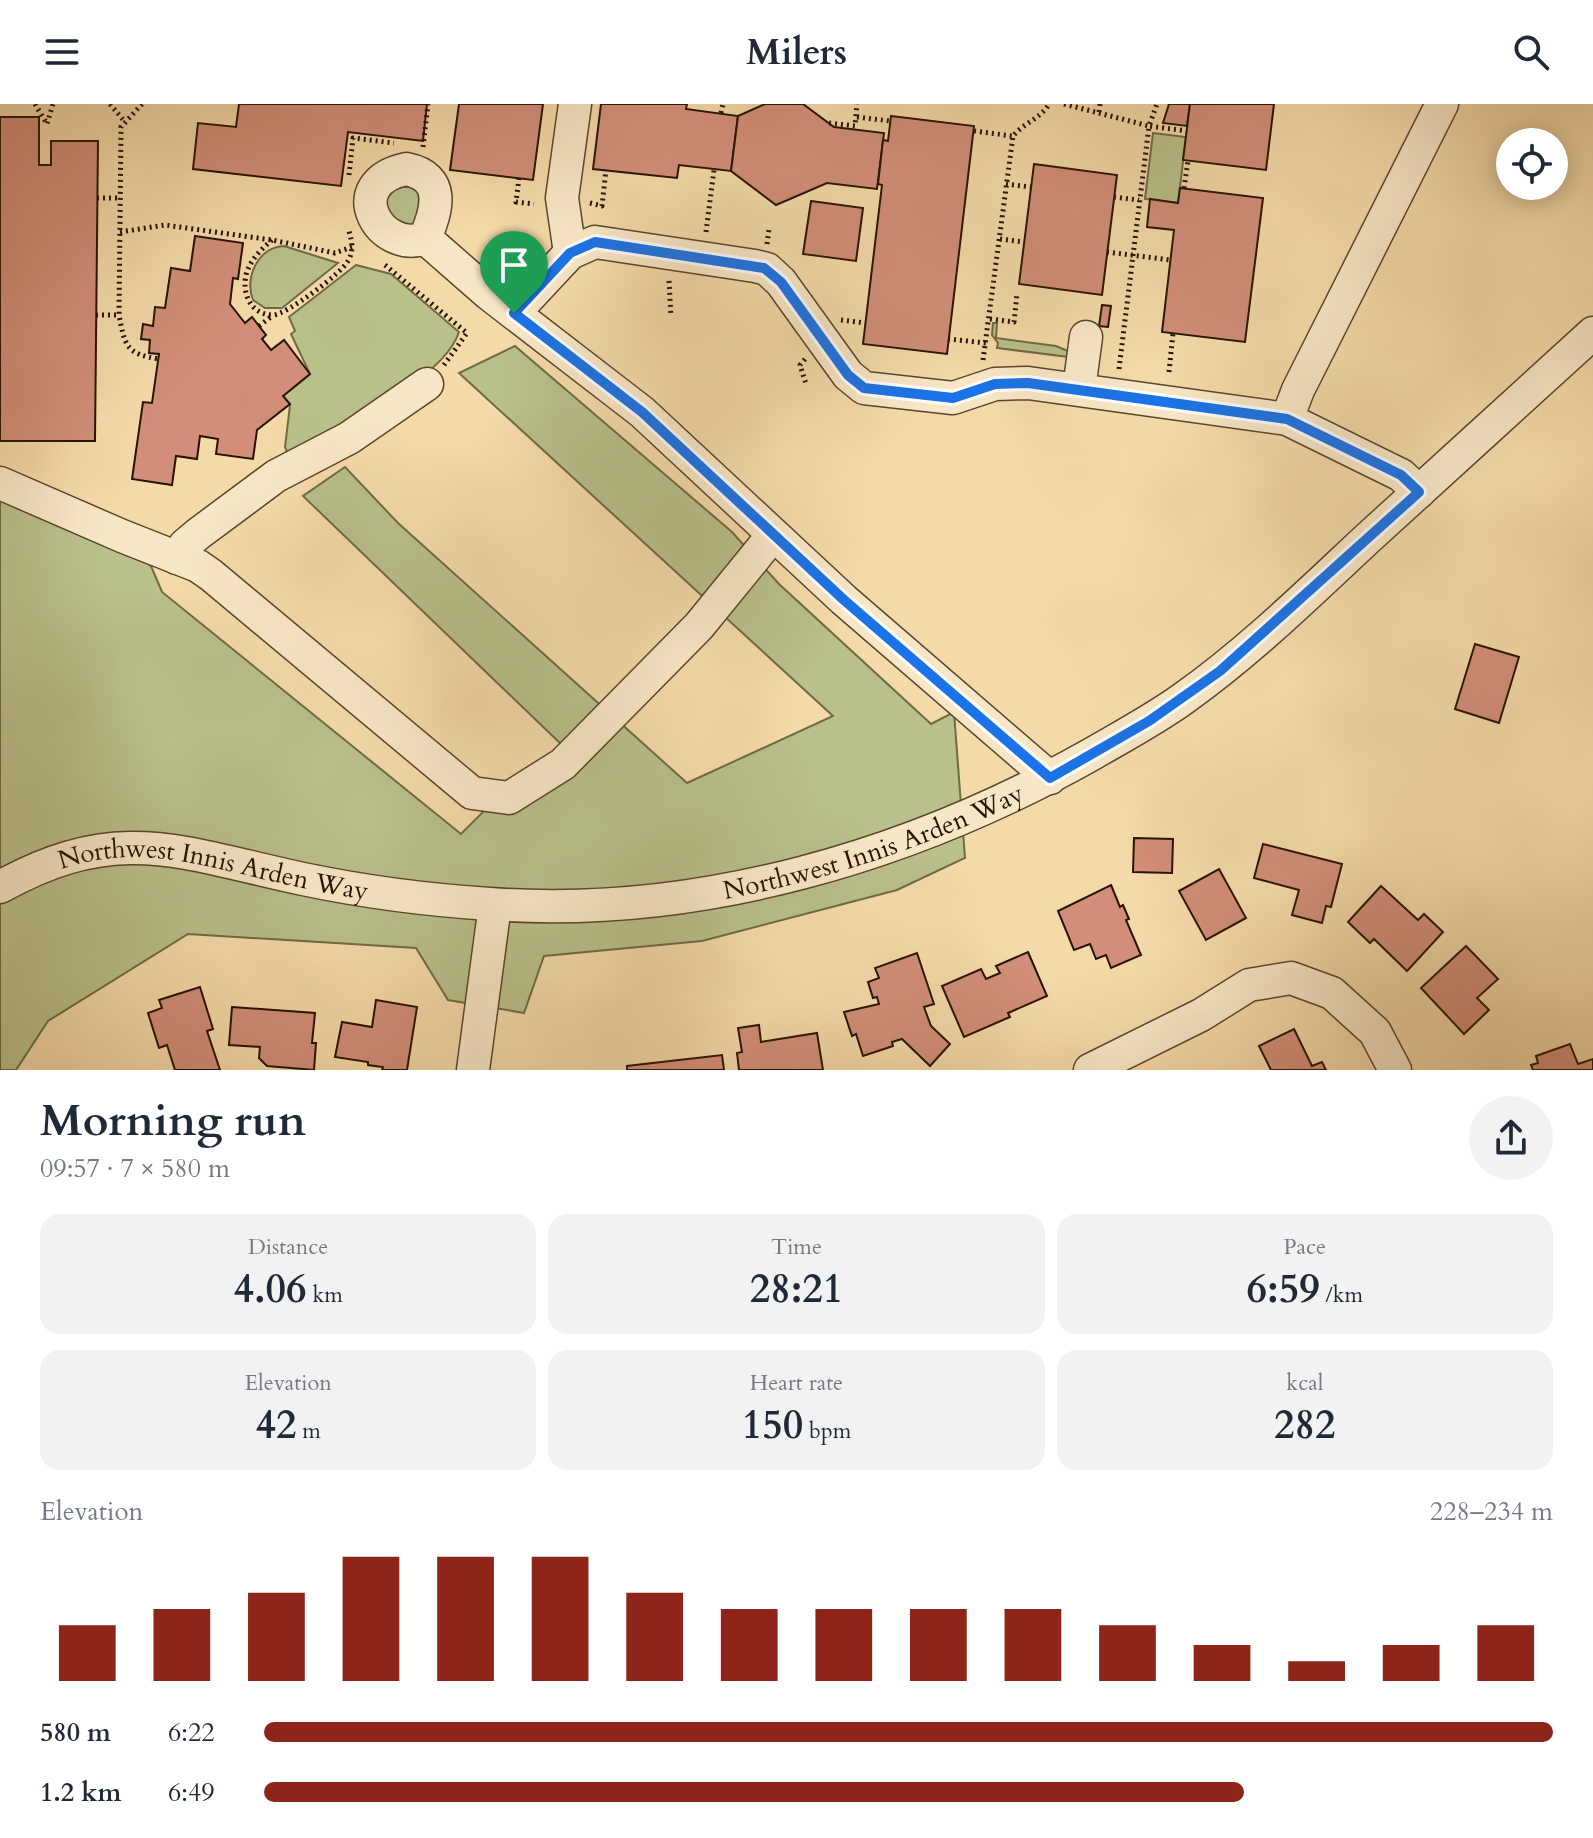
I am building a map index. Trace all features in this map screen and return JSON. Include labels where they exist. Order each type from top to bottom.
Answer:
[{"type":"street","points":[[570,253],[562,198],[575,104]]},
{"type":"street","points":[[1287,419],[1298,390],[1442,104]]},
{"type":"street","points":[[425,238],[514,313],[642,412],[844,600],[1050,778]]},
{"type":"street","points":[[514,313],[570,253],[595,242],[764,268],[781,282],[848,375],[864,388],[953,398],[1011,382],[1287,419],[1401,475],[1419,492]]},
{"type":"street","name":"Northwest Innis Arden Way","points":[[0,887],[49,862],[123,846],[177,851],[376,892],[495,905],[568,905],[650,900],[720,890],[785,876],[898,844],[1050,778],[1149,721],[1220,671],[1593,333]]},
{"type":"street","points":[[1079,389],[1086,337]]},
{"type":"street","points":[[177,558],[185,545],[198,534],[276,476],[349,438],[427,384]]},
{"type":"street","points":[[0,483],[211,575],[472,793],[509,798],[563,764],[629,699],[699,626],[773,535]]},
{"type":"street","points":[[473,1070],[495,905]]},
{"type":"street","points":[[1090,1070],[1201,1015],[1249,985],[1291,978],[1332,993],[1375,1032],[1395,1070]]},
{"type":"path","points":[[35,104],[47,124],[53,104]]},
{"type":"path","points":[[110,104],[125,122]]},
{"type":"path","points":[[142,104],[121,127],[119,315],[123,337],[130,350],[141,356],[159,359]]},
{"type":"path","points":[[423,147],[428,104]]},
{"type":"path","points":[[721,113],[723,104]]},
{"type":"path","points":[[829,123],[855,126],[857,104]]},
{"type":"path","points":[[978,389],[1013,136],[1021,126],[1044,112],[1049,104]]},
{"type":"path","points":[[1064,104],[1149,126],[1187,131]]},
{"type":"path","points":[[1099,112],[1100,104]]},
{"type":"path","points":[[1119,370],[1149,126],[1157,104]]},
{"type":"path","points":[[857,117],[890,121]]},
{"type":"path","points":[[974,131],[1013,136]]},
{"type":"path","points":[[1184,188],[1188,161]]},
{"type":"path","points":[[602,206],[606,170]]},
{"type":"path","points":[[707,225],[714,170]]},
{"type":"path","points":[[519,178],[516,202],[530,204]]},
{"type":"path","points":[[1006,184],[1031,187]]},
{"type":"path","points":[[1114,197],[1139,200]]},
{"type":"path","points":[[97,198],[120,198]]},
{"type":"path","points":[[120,232],[165,225],[272,240],[335,253],[353,247],[363,252]]},
{"type":"path","points":[[1000,239],[1024,242]]},
{"type":"path","points":[[272,240],[253,260],[245,286],[252,306],[258,312],[272,315],[286,312],[347,264],[353,247]]},
{"type":"path","points":[[1107,252],[1171,260]]},
{"type":"path","points":[[383,264],[467,333],[454,354],[427,384]]},
{"type":"path","points":[[668,287],[671,316]]},
{"type":"path","points":[[990,319],[1013,325],[1017,294]]},
{"type":"path","points":[[96,315],[119,315]]},
{"type":"path","points":[[259,326],[272,315]]},
{"type":"path","points":[[833,321],[865,323]]},
{"type":"path","points":[[1169,372],[1173,333]]},
{"type":"path","points":[[948,339],[986,343]]},
{"type":"path","points":[[800,365],[806,384]]},
{"type":"green space","points":[[1153,133],[1186,137],[1178,203],[1145,199]]},
{"type":"green space","points":[[410,187],[422,194],[421,221],[408,226],[388,214],[386,199],[396,188]]},
{"type":"green space","points":[[284,246],[338,263],[282,308],[265,308],[253,300],[252,274],[260,258]]},
{"type":"green space","points":[[356,265],[391,274],[459,332],[449,351],[410,386],[358,418],[288,454],[285,447],[290,405],[283,396],[310,374],[291,334],[295,331],[289,317]]},
{"type":"green space","points":[[993,323],[997,323],[996,338],[1056,346],[1068,351],[1069,357],[997,348],[998,343],[992,335]]},
{"type":"green space","points":[[515,346],[732,532],[779,584],[931,724],[954,712],[965,858],[897,890],[702,941],[544,956],[524,1013],[448,1000],[416,948],[188,934],[48,1021],[16,1070],[0,1070],[0,497],[131,554],[151,566],[162,592],[461,834],[505,790],[563,746],[303,496],[345,467],[398,523],[687,783],[833,716],[459,373]]},
{"type":"building","points":[[239,104],[427,104],[423,141],[348,132],[341,186],[193,169],[198,123],[236,127]]},
{"type":"building","points":[[459,104],[543,104],[533,180],[450,170]]},
{"type":"building","points":[[601,104],[687,104],[686,109],[738,116],[731,171],[679,165],[677,178],[593,169]]},
{"type":"building","points":[[765,104],[803,104],[834,127],[884,133],[877,189],[827,183],[776,205],[731,171],[738,116]]},
{"type":"building","points":[[1169,104],[1190,104],[1187,126],[1163,123]]},
{"type":"building","points":[[1190,104],[1274,104],[1266,170],[1183,160]]},
{"type":"building","points":[[891,116],[974,126],[947,354],[863,344],[882,185],[878,184],[883,140],[888,141]]},
{"type":"building","points":[[0,117],[39,117],[39,165],[51,165],[51,141],[98,141],[95,441],[0,441]]},
{"type":"building","points":[[1034,164],[1117,175],[1102,295],[1019,284]]},
{"type":"building","points":[[1180,188],[1263,198],[1245,342],[1162,332],[1174,230],[1147,227],[1150,199],[1178,203]]},
{"type":"building","points":[[811,201],[863,208],[856,261],[803,254]]},
{"type":"building","points":[[195,236],[243,243],[238,279],[233,278],[230,304],[245,323],[252,317],[266,335],[262,339],[271,350],[284,340],[310,374],[283,396],[290,404],[257,430],[253,459],[216,454],[218,439],[200,436],[197,459],[176,456],[172,485],[132,479],[143,402],[152,403],[159,354],[149,353],[150,340],[141,339],[143,324],[153,326],[155,307],[165,308],[171,268],[190,271]]},
{"type":"building","points":[[1102,305],[1111,306],[1108,327],[1099,326]]},
{"type":"building","points":[[1475,644],[1519,657],[1499,723],[1455,709]]},
{"type":"building","points":[[1134,838],[1173,839],[1172,873],[1133,872]]},
{"type":"building","points":[[1263,844],[1342,864],[1331,907],[1326,906],[1322,923],[1292,915],[1299,890],[1254,878]]},
{"type":"building","points":[[1219,869],[1246,918],[1206,940],[1179,891]]},
{"type":"building","points":[[1111,885],[1129,919],[1126,920],[1141,955],[1111,968],[1106,955],[1096,959],[1090,944],[1074,950],[1058,911]]},
{"type":"building","points":[[1381,886],[1418,920],[1424,914],[1443,932],[1407,971],[1374,939],[1370,943],[1348,922]]},
{"type":"building","points":[[1466,946],[1498,979],[1477,998],[1489,1010],[1464,1034],[1421,988]]},
{"type":"building","points":[[1028,952],[1047,996],[1008,1013],[1010,1017],[964,1037],[942,986],[981,969],[986,979],[1000,973],[996,966]]},
{"type":"building","points":[[917,953],[934,1004],[924,1007],[931,1026],[950,1044],[930,1066],[902,1039],[892,1042],[893,1046],[863,1056],[844,1012],[879,1004],[877,997],[873,998],[868,982],[879,978],[875,968]]},
{"type":"building","points":[[200,987],[213,1029],[207,1031],[220,1070],[175,1070],[167,1045],[159,1048],[148,1013],[162,1008],[159,1000]]},
{"type":"building","points":[[376,1000],[417,1007],[407,1070],[382,1070],[383,1067],[368,1065],[368,1062],[335,1057],[342,1022],[372,1027]]},
{"type":"building","points":[[232,1007],[315,1013],[312,1043],[316,1043],[314,1070],[267,1066],[259,1058],[260,1047],[229,1045]]},
{"type":"building","points":[[759,1025],[761,1042],[817,1033],[823,1070],[739,1070],[737,1053],[742,1052],[738,1028]]},
{"type":"building","points":[[1294,1029],[1312,1066],[1322,1062],[1326,1070],[1271,1070],[1259,1046]]},
{"type":"building","points":[[1570,1044],[1578,1064],[1593,1059],[1593,1070],[1533,1070],[1531,1065],[1538,1063],[1536,1056]]},
{"type":"building","points":[[722,1055],[724,1070],[627,1070],[627,1066]]},
{"type":"route","points":[[595,242],[762,267],[781,282],[848,375],[864,388],[953,398],[995,384],[1028,383],[1287,419],[1401,475],[1419,492],[1220,671],[1149,721],[1050,778],[844,600],[642,412],[514,313],[570,253],[595,242]]}]
